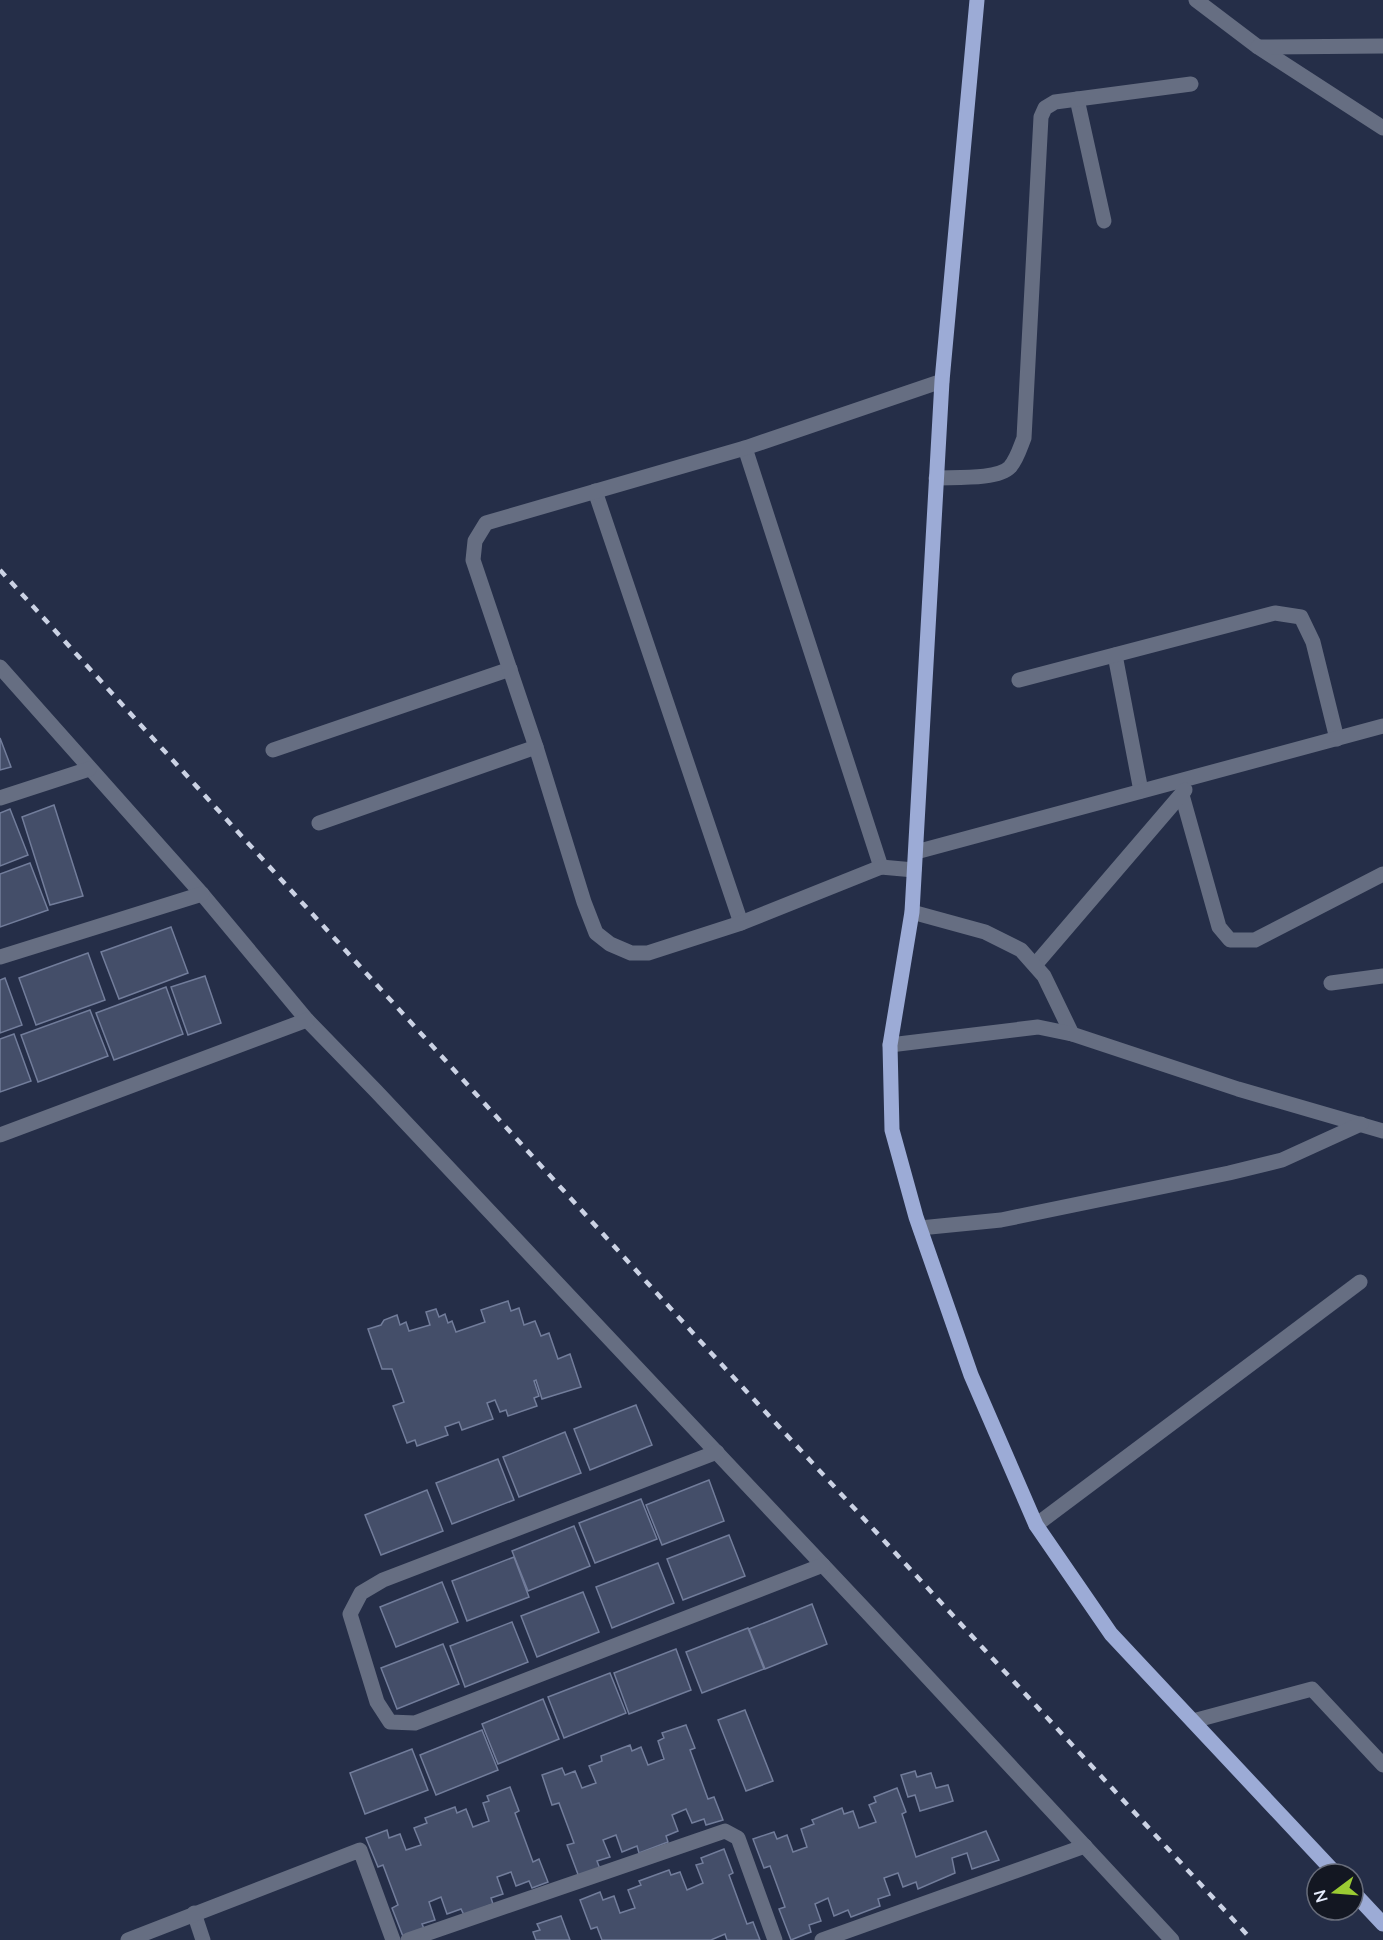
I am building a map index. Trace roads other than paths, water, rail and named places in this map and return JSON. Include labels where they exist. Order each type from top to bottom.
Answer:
[{"type":"main road","points":[[977,0],[942,381],[912,912],[890,1045],[892,1130],[920,1228],[971,1375],[1036,1525],[1111,1634],[1325,1862]]},
{"type":"main road","points":[[1365,1905],[1383,1924]]},
{"type":"street","points":[[1196,0],[1258,47],[1383,128]]},
{"type":"street","points":[[1258,47],[1383,46]]},
{"type":"street","points":[[936,478],[997,475],[1009,469],[1018,454],[1025,425],[1041,117],[1045,108],[1054,102],[1191,84]]},
{"type":"street","points":[[1077,99],[1104,221]]},
{"type":"street","points":[[914,870],[881,867],[741,923],[648,953],[631,953],[610,944],[596,933],[584,902],[536,747],[473,560],[474,541],[486,523],[745,448],[942,381]]},
{"type":"street","points":[[745,448],[881,867]]},
{"type":"street","points":[[595,491],[741,923]]},
{"type":"street","points":[[1019,680],[1275,613],[1301,617],[1313,642],[1337,739]]},
{"type":"street","points":[[1115,655],[1141,791]]},
{"type":"street","points":[[0,667],[202,894],[307,1020],[717,1452],[1172,1940]]},
{"type":"street","points":[[273,750],[510,669]]},
{"type":"street","points":[[916,852],[1383,726]]},
{"type":"street","points":[[319,824],[536,747]]},
{"type":"street","points":[[0,798],[89,769]]},
{"type":"street","points":[[1035,965],[1198,776]]},
{"type":"street","points":[[1182,795],[1219,927],[1230,940],[1256,940],[1383,874]]},
{"type":"street","points":[[0,957],[202,894]]},
{"type":"street","points":[[912,912],[985,932],[1021,950],[1044,976],[1072,1034]]},
{"type":"street","points":[[1330,983],[1383,976]]},
{"type":"street","points":[[0,1135],[307,1020]]},
{"type":"street","points":[[890,1045],[1038,1027],[1072,1034],[1238,1089],[1383,1131]]},
{"type":"street","points":[[920,1228],[1001,1220],[1230,1173],[1282,1160],[1360,1124]]},
{"type":"street","points":[[1036,1525],[1360,1282]]},
{"type":"street","points":[[717,1452],[383,1580],[361,1593],[350,1614],[377,1702],[390,1722],[415,1723],[823,1565]]},
{"type":"street","points":[[1193,1721],[1312,1689],[1383,1765]]},
{"type":"street","points":[[408,1940],[725,1830],[738,1838],[775,1940]]},
{"type":"street","points":[[822,1940],[1084,1846]]},
{"type":"street","points":[[128,1940],[360,1850],[393,1940]]},
{"type":"street","points":[[194,1913],[203,1940]]},
{"type":"railway","points":[[0,570],[712,1354],[1252,1940]]}]
